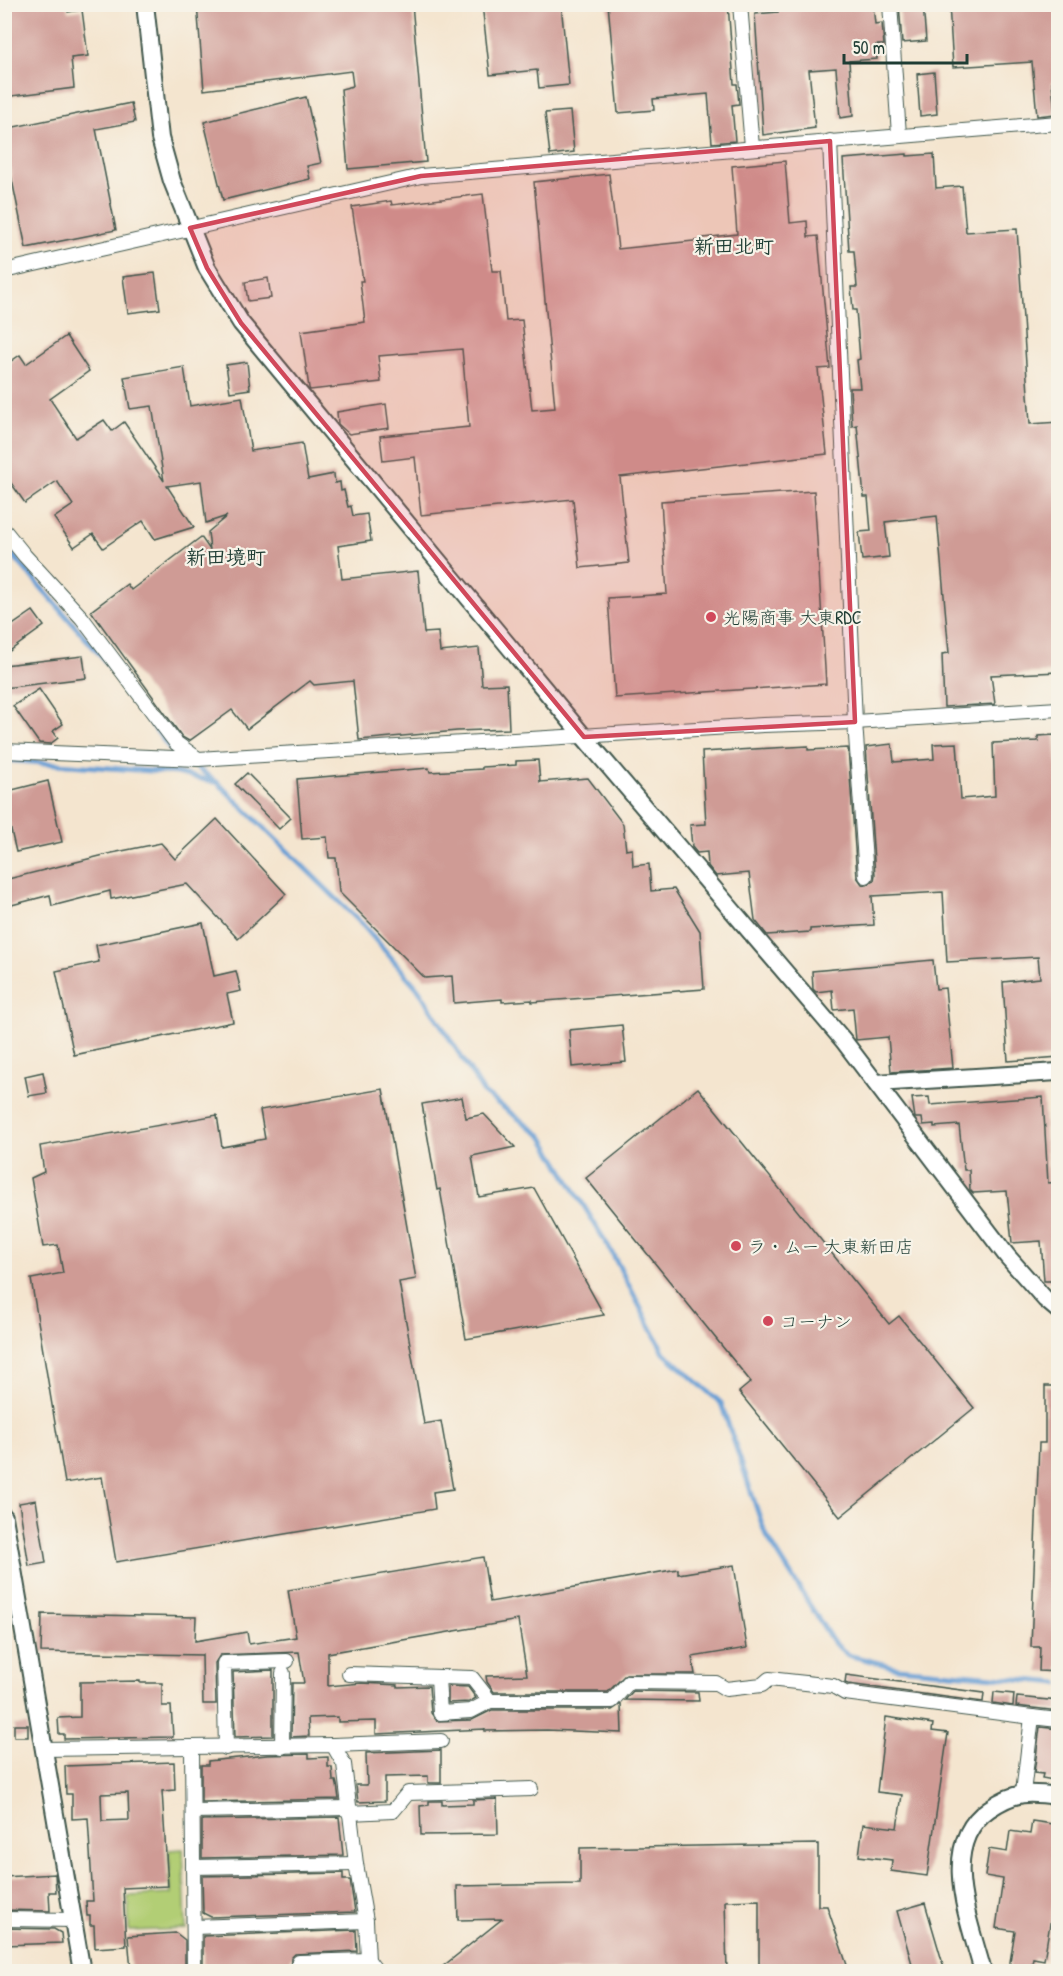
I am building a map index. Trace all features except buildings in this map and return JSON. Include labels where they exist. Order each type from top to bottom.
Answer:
[{"type":"street","points":[[145,4],[160,138],[172,181],[207,268],[241,323],[584,737],[843,1041],[1007,1256],[1045,1299],[1059,1310]]},
{"type":"street","points":[[740,4],[752,147]]},
{"type":"street","points":[[890,4],[899,135]]},
{"type":"street","points":[[4,271],[421,176],[1059,123]]},
{"type":"street","points":[[830,141],[855,722],[866,876]]},
{"type":"street","points":[[4,530],[82,618],[176,742],[198,759]]},
{"type":"street","points":[[4,751],[198,759],[1059,709]]},
{"type":"street","points":[[876,1083],[1059,1072]]},
{"type":"street","points":[[4,1517],[82,1971]]},
{"type":"street","points":[[226,1748],[224,1663],[285,1667],[282,1747]]},
{"type":"street","points":[[350,1674],[472,1678],[490,1701]]},
{"type":"street","points":[[438,1677],[440,1713],[471,1711],[490,1701],[612,1701],[629,1682],[716,1683],[726,1689],[762,1684],[769,1679],[833,1686],[844,1693],[1059,1720]]},
{"type":"street","points":[[1023,1793],[1032,1717]]},
{"type":"street","points":[[43,1749],[192,1749],[441,1741]]},
{"type":"street","points":[[333,1746],[344,1764],[356,1864],[366,1922],[368,1960],[377,1971]]},
{"type":"street","points":[[192,1749],[194,1971]]},
{"type":"street","points":[[193,1811],[393,1811],[408,1792],[531,1789]]},
{"type":"street","points":[[983,1971],[965,1906],[961,1870],[962,1848],[969,1830],[982,1814],[1011,1796],[1023,1793],[1059,1796]]},
{"type":"street","points":[[194,1867],[356,1864]]},
{"type":"street","points":[[4,1919],[74,1920]]},
{"type":"street","points":[[194,1927],[366,1922]]},
{"type":"street","points":[[299,1971],[299,1962],[368,1960]]},
{"type":"highlighted area","points":[[830,141],[855,722],[584,737],[241,323],[207,268],[190,228],[421,176]]},
{"type":"green space","points":[[183,1849],[186,1929],[129,1931],[128,1896],[171,1894],[169,1850]]},
{"type":"waterway","points":[[4,545],[103,658],[170,749],[179,755]]},
{"type":"waterway","points":[[4,760],[177,773],[214,782]]},
{"type":"waterway","points":[[189,762],[218,783],[361,923],[419,990],[484,1093],[542,1136],[611,1251],[664,1353],[721,1403],[765,1533],[833,1642],[848,1655],[898,1668],[1058,1683]]},
{"type":"place","name":"光陽商事 大東RDC","points":[[711,617]]},
{"type":"place","name":"ラ・ムー 大東新田店","points":[[736,1246]]},
{"type":"place","name":"コーナン","points":[[768,1321]]},
{"type":"district","name":"新田北町","points":[[734,245]]},
{"type":"district","name":"新田境町","points":[[226,556]]}]
